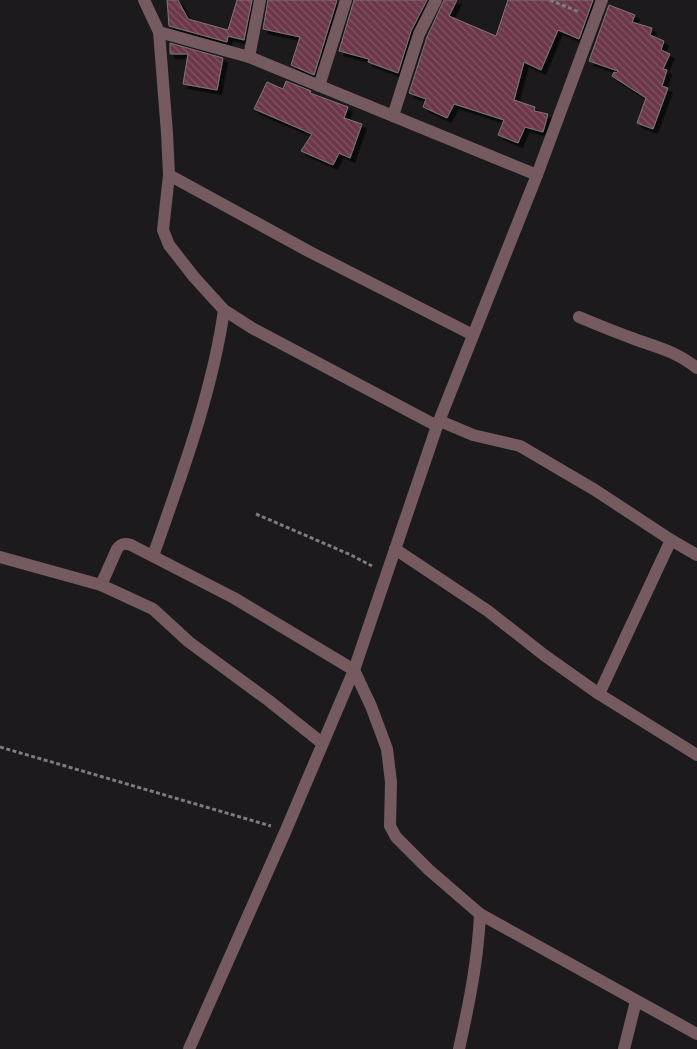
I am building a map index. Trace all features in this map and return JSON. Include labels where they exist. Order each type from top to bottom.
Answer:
[{"type":"street","points":[[144,0],[159,32],[169,175],[163,230],[168,245],[224,310],[252,328],[439,424],[473,435],[520,446],[595,490],[697,555]]},
{"type":"street","points":[[249,58],[260,0]]},
{"type":"street","points":[[319,86],[346,0]]},
{"type":"street","points":[[393,116],[420,34],[436,0]]},
{"type":"street","points":[[189,1049],[286,830],[354,670],[439,424],[537,174],[602,0]]},
{"type":"street","points":[[159,32],[249,58],[537,174]]},
{"type":"street","points":[[169,175],[310,252],[473,335]]},
{"type":"street","points":[[153,556],[183,470],[212,371],[220,340],[224,310]]},
{"type":"street","points":[[579,317],[639,341],[665,348],[686,359],[697,368]]},
{"type":"street","points":[[599,694],[671,540]]},
{"type":"street","points":[[101,584],[120,545],[132,545],[234,598],[354,670],[371,706],[387,750],[391,782],[390,826],[396,837],[429,870],[480,914],[697,1034]]},
{"type":"street","points":[[395,549],[488,611],[544,655],[599,694],[697,755]]},
{"type":"street","points":[[0,557],[101,584],[160,614],[189,642],[268,700],[322,743]]},
{"type":"street","points":[[459,1049],[470,997],[478,945],[480,914]]},
{"type":"street","points":[[624,1049],[636,1000]]},
{"type":"path","points":[[550,0],[595,19]]},
{"type":"path","points":[[256,514],[351,555],[386,574]]},
{"type":"path","points":[[0,747],[286,830]]},
{"type":"building","points":[[167,0],[178,0],[188,19],[228,30],[237,0],[252,0],[244,40],[228,36],[227,42],[169,26]]},
{"type":"building","points":[[268,0],[337,0],[314,75],[291,65],[300,37],[263,29]]},
{"type":"building","points":[[354,0],[427,0],[411,31],[398,73],[368,62],[369,59],[339,51]]},
{"type":"building","points":[[444,0],[457,0],[449,16],[496,36],[508,0],[593,0],[579,39],[558,30],[541,70],[524,62],[514,100],[535,107],[534,111],[548,114],[543,132],[525,127],[518,143],[498,135],[504,120],[454,104],[447,118],[423,107],[426,99],[409,93],[427,37]]},
{"type":"building","points":[[609,5],[635,15],[632,22],[652,28],[650,35],[664,41],[661,50],[670,54],[663,69],[667,70],[662,86],[668,88],[653,129],[637,123],[646,98],[612,76],[614,72],[618,71],[589,61]]},
{"type":"building","points":[[170,43],[223,58],[217,90],[183,84],[188,54],[170,54]]},
{"type":"building","points":[[286,81],[311,91],[310,93],[348,107],[344,118],[362,124],[350,158],[339,153],[333,165],[301,151],[312,134],[254,109],[267,82],[283,89]]}]
